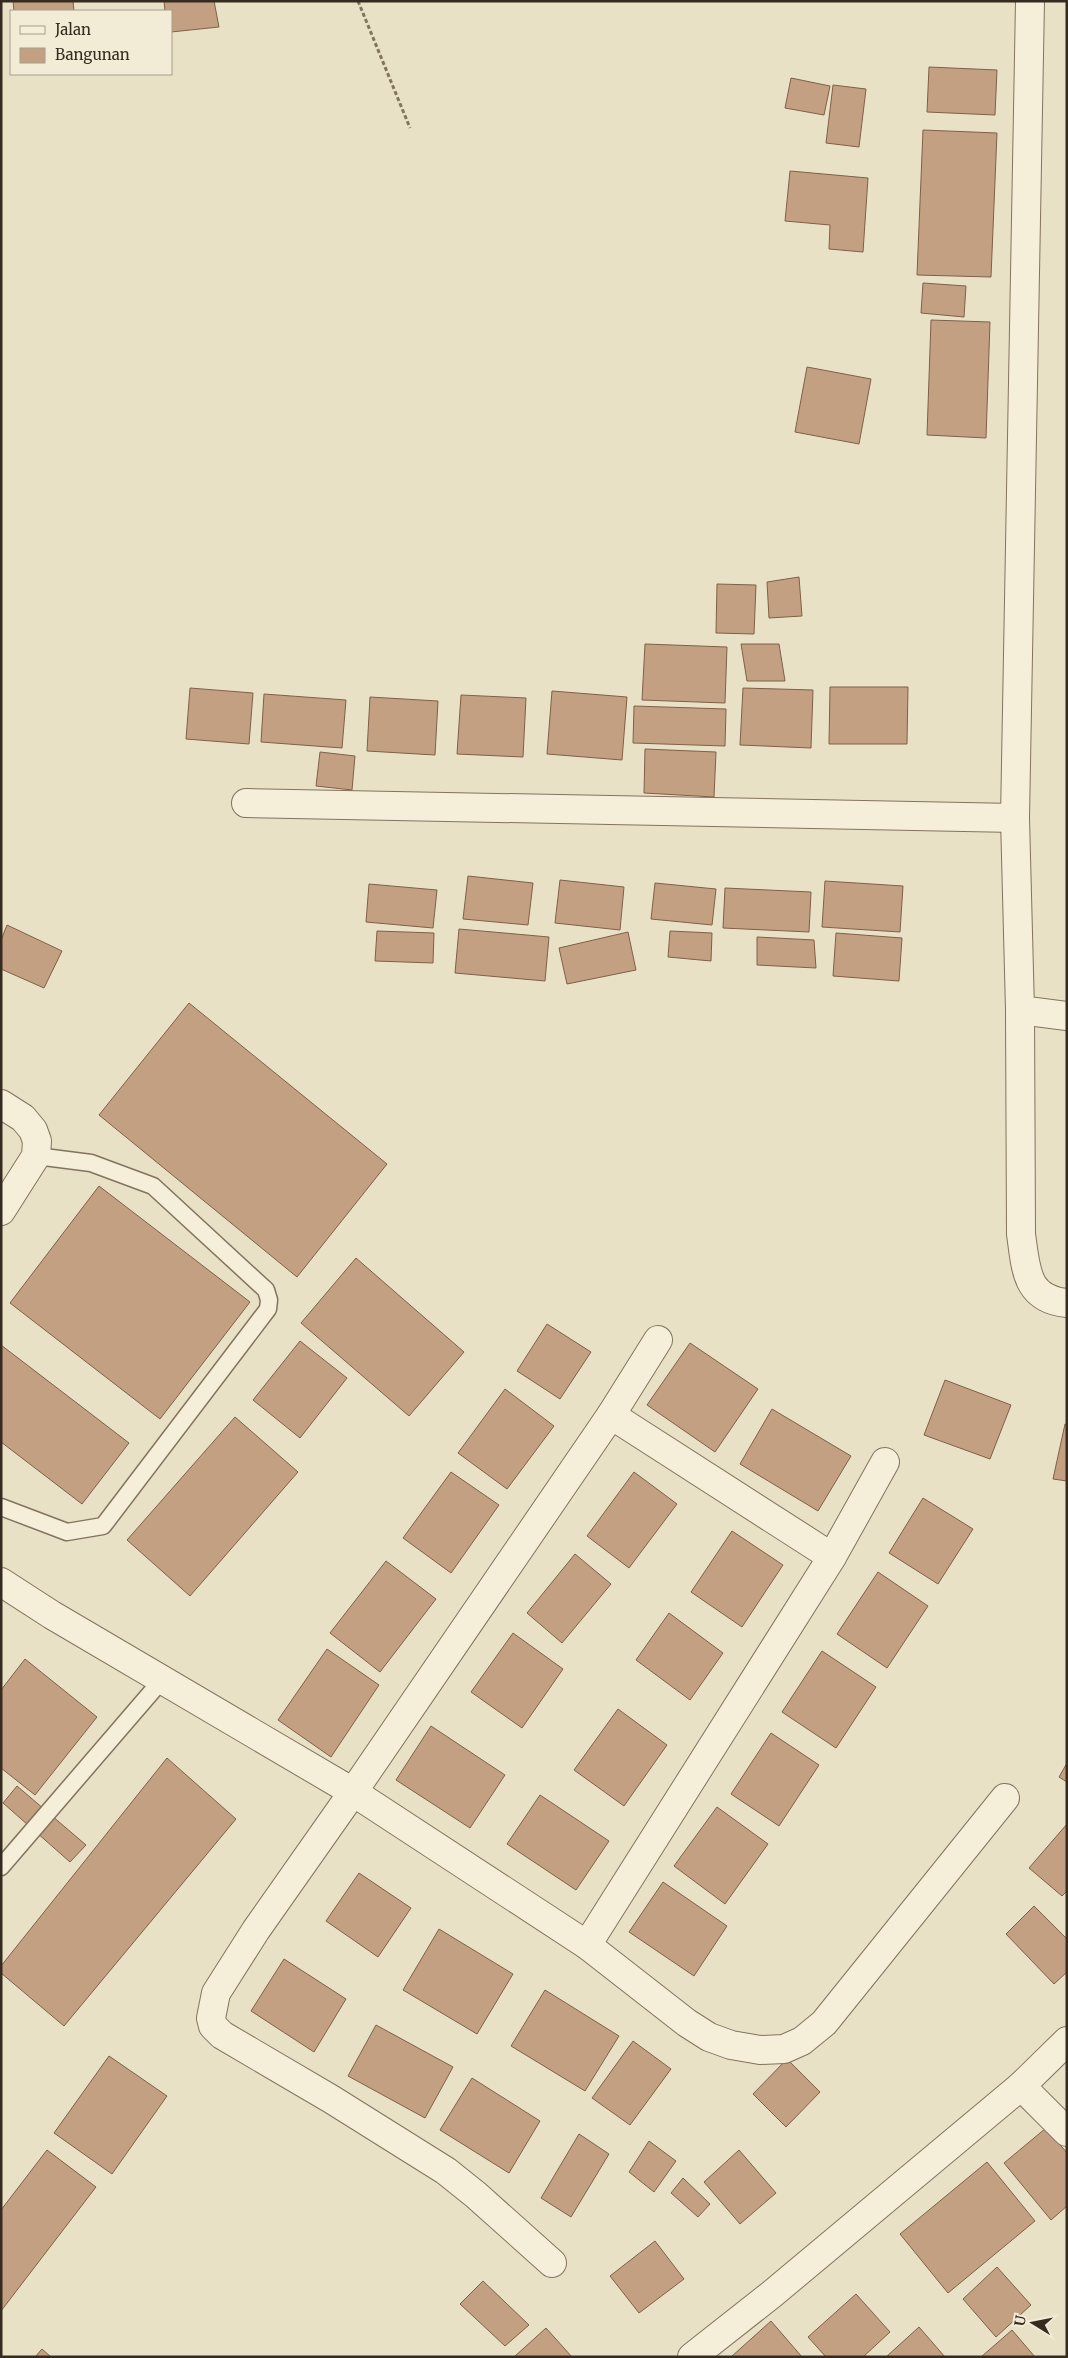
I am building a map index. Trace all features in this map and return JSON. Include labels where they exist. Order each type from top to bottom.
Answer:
[{"type":"street","points":[[1030,1],[1016,818],[1020,1010],[1021,1234],[1026,1269],[1032,1285],[1044,1297],[1067,1303]]},
{"type":"street","points":[[246,803],[1016,818]]},
{"type":"street","points":[[1020,1010],[1067,1016]]},
{"type":"street","points":[[1,1104],[23,1118],[33,1130],[37,1141],[36,1156],[1,1211]]},
{"type":"street","points":[[552,2263],[476,2195],[446,2171],[331,2099],[222,2036],[213,2026],[212,2005],[216,1993],[256,1930],[353,1792],[611,1414],[658,1340]]},
{"type":"street","points":[[611,1414],[832,1557]]},
{"type":"street","points":[[587,1945],[832,1557],[885,1462]]},
{"type":"street","points":[[1,1582],[52,1616],[353,1792],[587,1945],[687,2023],[709,2037],[731,2045],[760,2050],[784,2049],[802,2041],[824,2023],[1005,1798]]},
{"type":"street","points":[[692,2357],[772,2294],[1020,2086],[1067,2041]]},
{"type":"street","points":[[1020,2086],[1067,2132]]},
{"type":"lane","points":[[1,1506],[67,1532],[103,1526],[268,1310],[269,1300],[266,1290],[153,1186],[91,1163],[36,1156]]},
{"type":"lane","points":[[1,1867],[161,1681]]},
{"type":"path","points":[[358,1],[410,128]]},
{"type":"building","points":[[13,1],[73,1],[74,10],[14,10]]},
{"type":"building","points":[[164,1],[214,1],[219,27],[172,32],[172,10],[165,10]]},
{"type":"building","points":[[929,67],[997,70],[995,115],[927,112]]},
{"type":"building","points":[[791,78],[830,86],[824,115],[785,108]]},
{"type":"building","points":[[833,85],[866,89],[859,147],[826,143]]},
{"type":"building","points":[[923,130],[997,133],[991,277],[917,275]]},
{"type":"building","points":[[790,171],[868,178],[863,252],[829,249],[830,225],[785,221]]},
{"type":"building","points":[[923,283],[966,286],[964,317],[921,313]]},
{"type":"building","points":[[931,320],[990,322],[986,438],[927,435]]},
{"type":"building","points":[[807,367],[871,379],[859,444],[795,432]]},
{"type":"building","points":[[799,577],[802,616],[769,618],[767,582]]},
{"type":"building","points":[[717,584],[756,585],[754,634],[716,633]]},
{"type":"building","points":[[645,644],[727,647],[725,703],[642,700]]},
{"type":"building","points":[[741,644],[779,644],[785,681],[747,681]]},
{"type":"building","points":[[830,687],[908,687],[907,744],[829,744]]},
{"type":"building","points":[[190,688],[253,693],[249,744],[186,739]]},
{"type":"building","points":[[743,688],[813,690],[811,748],[740,745]]},
{"type":"building","points":[[552,691],[627,697],[622,760],[547,754]]},
{"type":"building","points":[[264,694],[346,700],[342,748],[261,742]]},
{"type":"building","points":[[461,695],[526,698],[523,757],[457,754]]},
{"type":"building","points":[[370,697],[438,701],[435,755],[367,751]]},
{"type":"building","points":[[634,706],[726,709],[725,746],[633,743]]},
{"type":"building","points":[[645,749],[716,752],[714,797],[644,793]]},
{"type":"building","points":[[320,752],[355,756],[352,790],[316,786]]},
{"type":"building","points":[[468,876],[533,883],[528,925],[463,919]]},
{"type":"building","points":[[560,880],[624,887],[620,930],[555,923]]},
{"type":"building","points":[[825,881],[903,886],[900,932],[822,927]]},
{"type":"building","points":[[655,883],[716,889],[712,925],[651,919]]},
{"type":"building","points":[[369,884],[437,890],[433,928],[366,922]]},
{"type":"building","points":[[725,888],[811,892],[809,932],[723,928]]},
{"type":"building","points":[[7,925],[62,951],[44,988],[1,969],[1,940]]},
{"type":"building","points":[[459,929],[549,937],[545,981],[455,973]]},
{"type":"building","points":[[377,931],[434,933],[433,963],[375,961]]},
{"type":"building","points":[[670,931],[712,933],[711,961],[668,957]]},
{"type":"building","points":[[628,932],[636,970],[567,984],[559,948]]},
{"type":"building","points":[[836,933],[902,938],[899,981],[833,976]]},
{"type":"building","points":[[757,937],[814,940],[816,968],[757,965]]},
{"type":"building","points":[[189,1003],[387,1164],[297,1277],[99,1115]]},
{"type":"building","points":[[99,1186],[250,1302],[160,1419],[10,1303]]},
{"type":"building","points":[[356,1258],[464,1352],[409,1416],[301,1323]]},
{"type":"building","points":[[547,1324],[591,1352],[560,1399],[517,1371]]},
{"type":"building","points":[[300,1341],[347,1378],[300,1438],[253,1400]]},
{"type":"building","points":[[690,1343],[758,1389],[715,1452],[647,1405]]},
{"type":"building","points":[[1,1345],[129,1443],[82,1504],[1,1442]]},
{"type":"building","points":[[945,1380],[1011,1405],[990,1459],[924,1435]]},
{"type":"building","points":[[505,1389],[554,1426],[507,1489],[458,1453]]},
{"type":"building","points":[[772,1409],[851,1456],[818,1511],[740,1464]]},
{"type":"building","points":[[235,1417],[298,1472],[190,1596],[127,1540]]},
{"type":"building","points":[[1065,1424],[1067,1424],[1067,1481],[1053,1479]]},
{"type":"building","points":[[451,1472],[499,1505],[451,1573],[403,1538]]},
{"type":"building","points":[[634,1472],[677,1504],[629,1568],[587,1536]]},
{"type":"building","points":[[923,1498],[973,1529],[938,1584],[889,1553]]},
{"type":"building","points":[[732,1531],[783,1565],[742,1627],[691,1592]]},
{"type":"building","points":[[575,1554],[611,1584],[562,1643],[527,1613]]},
{"type":"building","points":[[386,1561],[436,1599],[380,1672],[330,1633]]},
{"type":"building","points":[[878,1572],[928,1606],[887,1668],[837,1634]]},
{"type":"building","points":[[669,1613],[723,1653],[690,1700],[636,1660]]},
{"type":"building","points":[[513,1633],[563,1669],[522,1728],[471,1692]]},
{"type":"building","points":[[327,1649],[379,1685],[331,1757],[278,1720]]},
{"type":"building","points":[[822,1651],[876,1687],[836,1748],[782,1712]]},
{"type":"building","points":[[25,1659],[97,1717],[35,1795],[1,1768],[1,1690]]},
{"type":"building","points":[[618,1709],[667,1745],[624,1806],[574,1770]]},
{"type":"building","points":[[431,1726],[505,1775],[470,1828],[396,1780]]},
{"type":"building","points":[[771,1733],[819,1765],[779,1826],[731,1794]]},
{"type":"building","points":[[167,1758],[236,1819],[64,2026],[1,1973],[1,1966]]},
{"type":"building","points":[[1067,1763],[1067,1782],[1059,1777]]},
{"type":"building","points":[[17,1786],[86,1845],[70,1862],[3,1803]]},
{"type":"building","points":[[540,1795],[609,1841],[576,1890],[507,1844]]},
{"type":"building","points":[[717,1807],[768,1844],[725,1904],[674,1866]]},
{"type":"building","points":[[1067,1824],[1067,1891],[1062,1896],[1029,1868]]},
{"type":"building","points":[[359,1873],[411,1908],[378,1957],[326,1921]]},
{"type":"building","points":[[663,1882],[727,1926],[694,1976],[629,1932]]},
{"type":"building","points":[[1034,1906],[1067,1939],[1067,1972],[1054,1984],[1006,1934]]},
{"type":"building","points":[[439,1929],[513,1974],[477,2034],[403,1990]]},
{"type":"building","points":[[284,1959],[346,1999],[314,2052],[251,2011]]},
{"type":"building","points":[[545,1990],[619,2036],[585,2091],[511,2046]]},
{"type":"building","points":[[376,2025],[453,2067],[425,2118],[348,2076]]},
{"type":"building","points":[[633,2041],[671,2069],[630,2125],[592,2098]]},
{"type":"building","points":[[109,2056],[167,2096],[112,2174],[54,2133]]},
{"type":"building","points":[[787,2059],[820,2092],[786,2127],[753,2094]]},
{"type":"building","points":[[472,2078],[540,2121],[509,2173],[440,2130]]},
{"type":"building","points":[[1046,2128],[1067,2153],[1067,2206],[1051,2220],[1004,2163]]},
{"type":"building","points":[[579,2134],[609,2154],[571,2217],[541,2198]]},
{"type":"building","points":[[649,2141],[676,2161],[654,2192],[629,2172]]},
{"type":"building","points":[[47,2150],[96,2187],[1,2311],[1,2210]]},
{"type":"building","points":[[739,2150],[776,2193],[740,2224],[704,2182]]},
{"type":"building","points":[[987,2162],[1035,2221],[948,2293],[900,2234]]},
{"type":"building","points":[[683,2178],[710,2204],[698,2217],[671,2193]]},
{"type":"building","points":[[655,2241],[684,2279],[639,2313],[610,2276]]},
{"type":"building","points":[[997,2267],[1031,2305],[996,2337],[963,2299]]},
{"type":"building","points":[[483,2281],[529,2325],[505,2346],[460,2304]]},
{"type":"building","points":[[856,2294],[890,2332],[863,2357],[826,2357],[808,2337]]},
{"type":"building","points":[[771,2321],[802,2357],[731,2357]]},
{"type":"building","points":[[919,2327],[945,2357],[886,2357]]},
{"type":"building","points":[[546,2328],[572,2357],[514,2357]]},
{"type":"building","points":[[1012,2330],[1035,2357],[981,2357]]},
{"type":"building","points":[[42,2349],[51,2357],[35,2357]]}]
